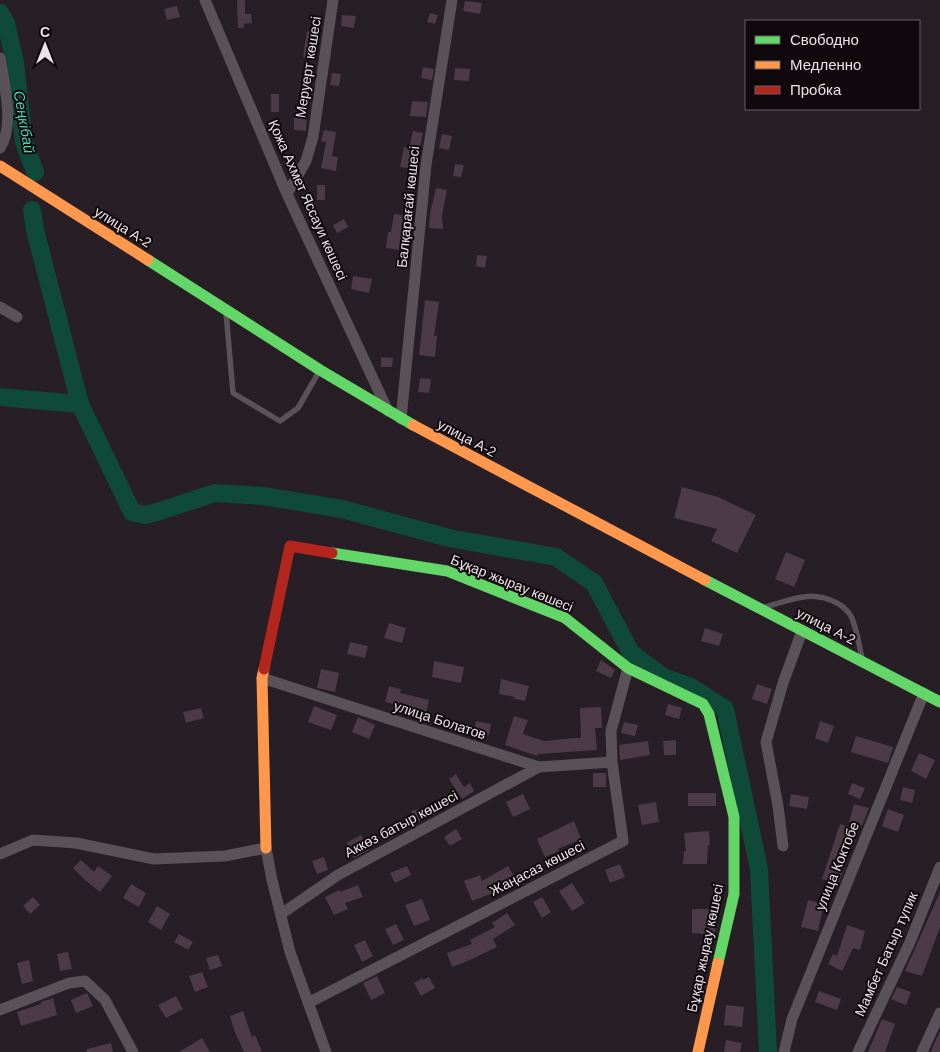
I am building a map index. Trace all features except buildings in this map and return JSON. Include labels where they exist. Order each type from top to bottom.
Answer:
[{"type":"street","name":"Меруерт көшесі","points":[[287,194],[306,161],[313,137],[334,0]]},
{"type":"street","name":"Балқарағай көшесі","points":[[400,419],[426,165],[452,0]]},
{"type":"street","name":"Қожа Ахмет Яссауи көшесі","points":[[206,1],[287,194],[388,411]]},
{"type":"street","points":[[0,58],[6,94],[7,126],[4,142],[0,148]]},
{"type":"street","name":"улица А-2","points":[[0,166],[400,419],[940,702]]},
{"type":"street","points":[[0,307],[17,317]]},
{"type":"street","name":"Бұқар жырау көшесі","points":[[262,678],[290,546],[447,571],[565,618],[628,668],[704,704],[709,714],[734,817],[734,894],[698,1052]]},
{"type":"street","points":[[783,846],[778,806],[766,742],[783,683],[802,631]]},
{"type":"street","name":"Жаңасаз көшесі","points":[[308,1003],[623,841],[612,762],[611,731],[628,668]]},
{"type":"street","points":[[262,678],[266,848],[290,952],[326,1052]]},
{"type":"street","name":"улица Болатов","points":[[262,678],[539,767],[612,762]]},
{"type":"street","name":"улица Коктобе","points":[[784,1052],[792,1019],[924,693]]},
{"type":"street","name":"Аккөз батыр көшесі","points":[[281,914],[338,875],[539,767]]},
{"type":"street","points":[[0,854],[33,840],[76,843],[154,859],[225,856],[266,848]]},
{"type":"street","name":"Мамбет Батыр тупик","points":[[858,1052],[910,942],[940,867]]},
{"type":"street","points":[[0,1010],[68,983],[84,982],[105,1000],[132,1052]]},
{"type":"street","points":[[922,1052],[940,1012]]},
{"type":"lane","points":[[226,310],[234,393],[280,421],[298,408],[320,370]]},
{"type":"lane","points":[[760,608],[800,597],[814,595],[826,597],[844,607],[850,614],[863,661]]},
{"type":"waterway","name":"Сеңкібай","points":[[0,13],[6,23],[15,63],[24,142],[35,172]]},
{"type":"waterway","points":[[32,210],[35,230],[80,404],[132,512],[145,515],[215,493],[263,496],[342,509],[449,538],[556,557],[594,583],[631,653],[663,677],[691,687],[725,709],[759,869],[768,1052]]},
{"type":"waterway","points":[[0,397],[80,404]]},
{"type":"traffic: fast","points":[[148,260],[320,370],[413,425]]},
{"type":"traffic: fast","points":[[332,553],[447,571],[565,618],[628,668],[703,704],[709,714],[734,817],[734,894],[718,963]]},
{"type":"traffic: fast","points":[[705,580],[940,702]]},
{"type":"traffic: slow","points":[[0,166],[148,260]]},
{"type":"traffic: slow","points":[[413,425],[705,580]]},
{"type":"traffic: slow","points":[[264,669],[262,678],[266,848]]},
{"type":"traffic: slow","points":[[698,1052],[718,963]]},
{"type":"traffic: jam","points":[[264,669],[290,546],[332,553]]}]
